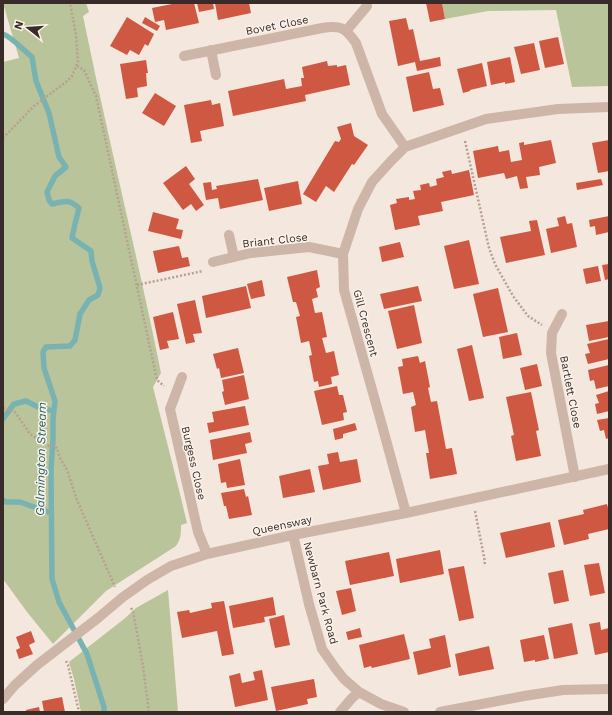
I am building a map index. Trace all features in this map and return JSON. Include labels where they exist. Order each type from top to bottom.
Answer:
[{"type":"street","points":[[367,6],[346,31],[356,43],[382,114],[405,147]]},
{"type":"street","name":"Bovet Close","points":[[184,56],[334,26],[342,28],[346,31]]},
{"type":"street","points":[[212,50],[216,75]]},
{"type":"street","name":"Gill Crescent","points":[[406,513],[344,290],[343,254],[358,209],[372,182],[405,147],[486,119],[550,110],[609,107]]},
{"type":"street","name":"Briant Close","points":[[229,235],[234,257]]},
{"type":"street","name":"Briant Close","points":[[213,262],[251,253],[309,247],[343,254]]},
{"type":"street","name":"Bartlett Close","points":[[562,314],[552,333],[551,353],[575,477]]},
{"type":"street","name":"Burgess Close","points":[[182,376],[170,409],[198,532],[207,554]]},
{"type":"street","name":"Queensway","points":[[3,699],[15,685],[37,665],[123,597],[147,580],[171,566],[207,554],[473,499],[609,469]]},
{"type":"street","name":"Newbarn Park Road","points":[[293,535],[309,604],[322,649],[344,679],[360,692],[381,704],[404,712]]},
{"type":"street","points":[[440,712],[563,690],[609,689]]},
{"type":"street","points":[[340,712],[352,698],[360,692]]},
{"type":"path","points":[[3,138],[34,106],[72,76],[78,62],[76,35],[70,3]]},
{"type":"path","points":[[76,66],[84,70],[96,96],[157,380],[175,396]]},
{"type":"path","points":[[462,128],[489,248],[495,264],[513,296],[528,316],[552,333]]},
{"type":"path","points":[[137,285],[208,270],[213,262]]},
{"type":"path","points":[[4,408],[15,412],[30,434],[48,446],[58,448],[60,458],[67,470],[77,500],[115,588],[133,611],[143,666],[149,712]]},
{"type":"path","points":[[473,499],[485,562],[484,566]]},
{"type":"path","points":[[60,647],[68,665],[78,712]]},
{"type":"green space","points":[[3,3],[86,3],[89,12],[83,16],[161,373],[153,387],[187,523],[181,525],[179,541],[176,546],[106,591],[53,644],[3,579],[3,62],[19,58]]},
{"type":"green space","points":[[442,3],[609,3],[609,86],[572,87],[556,10],[488,11],[445,19]]},
{"type":"green space","points":[[168,590],[178,712],[81,712],[69,662],[136,608]]},
{"type":"building","points":[[177,3],[194,3],[199,23],[166,30],[164,20],[155,22],[152,8]]},
{"type":"building","points":[[197,3],[213,3],[214,9],[199,12]]},
{"type":"building","points":[[215,3],[249,3],[251,13],[218,20]]},
{"type":"building","points":[[426,3],[442,3],[445,19],[430,22]]},
{"type":"building","points":[[127,17],[154,34],[148,46],[145,44],[139,55],[130,50],[127,55],[110,46]]},
{"type":"building","points":[[145,17],[160,26],[157,31],[142,23]]},
{"type":"building","points":[[406,18],[409,30],[413,29],[420,61],[440,57],[441,66],[417,71],[415,62],[398,66],[389,21]]},
{"type":"building","points":[[558,37],[564,64],[545,68],[539,41]]},
{"type":"building","points":[[534,43],[540,70],[521,74],[514,47]]},
{"type":"building","points":[[510,57],[515,82],[505,84],[505,82],[491,85],[487,62]]},
{"type":"building","points":[[146,60],[148,73],[146,73],[147,86],[137,88],[138,97],[126,99],[120,64]]},
{"type":"building","points":[[327,61],[328,66],[337,65],[337,67],[346,65],[350,85],[305,95],[306,101],[233,116],[228,91],[284,79],[286,89],[302,86],[301,78],[304,78],[302,67]]},
{"type":"building","points":[[482,63],[487,86],[463,93],[457,69]]},
{"type":"building","points":[[429,72],[433,89],[440,88],[444,105],[413,112],[406,77]]},
{"type":"building","points":[[155,93],[176,106],[164,126],[142,113]]},
{"type":"building","points":[[211,100],[212,105],[220,103],[224,126],[200,131],[202,141],[191,143],[184,105]]},
{"type":"building","points":[[351,123],[354,136],[368,145],[354,165],[352,164],[334,192],[326,186],[316,202],[303,194],[335,141],[339,142],[341,139],[337,127]]},
{"type":"building","points":[[551,140],[556,163],[539,167],[540,175],[526,177],[528,188],[520,189],[517,176],[506,179],[504,173],[478,178],[473,151],[498,146],[499,152],[509,150],[511,162],[522,160],[519,143],[524,142],[524,145]]},
{"type":"building","points":[[609,140],[609,171],[598,173],[592,143]]},
{"type":"building","points":[[186,166],[195,179],[189,184],[204,205],[196,211],[191,204],[183,210],[163,183]]},
{"type":"building","points":[[451,170],[452,174],[469,170],[474,195],[441,202],[443,211],[418,216],[420,225],[395,230],[390,205],[397,203],[396,199],[409,197],[409,200],[415,199],[413,191],[421,190],[420,185],[429,183],[430,187],[437,185],[436,179],[444,177],[442,172]]},
{"type":"building","points":[[258,179],[263,200],[220,209],[218,198],[206,200],[203,183],[211,182],[212,190],[217,189],[216,186]]},
{"type":"building","points":[[601,179],[603,185],[577,190],[576,183]]},
{"type":"building","points":[[298,181],[302,204],[269,211],[264,188]]},
{"type":"building","points":[[153,212],[179,219],[176,229],[183,230],[181,239],[148,231]]},
{"type":"building","points":[[565,216],[567,224],[572,223],[577,247],[551,253],[546,229],[559,226],[557,218]]},
{"type":"building","points":[[609,216],[609,232],[596,235],[595,226],[590,227],[589,220]]},
{"type":"building","points":[[537,220],[545,255],[506,263],[500,237],[531,231],[529,221]]},
{"type":"building","points":[[469,240],[479,284],[454,289],[444,246]]},
{"type":"building","points":[[400,242],[404,257],[382,262],[379,247]]},
{"type":"building","points":[[179,246],[182,258],[188,257],[190,266],[158,273],[153,251]]},
{"type":"building","points":[[609,264],[609,279],[605,280],[602,265]]},
{"type":"building","points":[[598,266],[601,281],[586,284],[583,269]]},
{"type":"building","points":[[317,270],[320,287],[316,289],[318,297],[312,299],[315,313],[322,312],[327,337],[322,338],[326,353],[334,351],[339,375],[331,377],[332,384],[319,387],[318,381],[314,382],[309,356],[312,355],[309,341],[301,343],[296,317],[300,316],[296,302],[293,302],[287,277]]},
{"type":"building","points":[[262,280],[265,296],[251,299],[247,284]]},
{"type":"building","points":[[246,286],[251,308],[206,318],[202,296]]},
{"type":"building","points":[[418,286],[422,301],[384,309],[380,294]]},
{"type":"building","points":[[498,288],[508,332],[483,337],[473,294]]},
{"type":"building","points":[[195,300],[202,333],[193,334],[195,342],[186,344],[177,304]]},
{"type":"building","points":[[414,305],[422,343],[397,349],[388,311]]},
{"type":"building","points":[[173,312],[179,339],[167,341],[169,348],[160,350],[153,317]]},
{"type":"building","points":[[609,321],[609,337],[589,341],[586,325]]},
{"type":"building","points":[[517,333],[522,355],[503,359],[499,337]]},
{"type":"building","points":[[609,339],[609,359],[588,364],[585,354],[590,353],[587,344]]},
{"type":"building","points":[[472,345],[484,398],[469,401],[457,349]]},
{"type":"building","points":[[238,348],[244,373],[221,378],[219,368],[217,369],[213,354]]},
{"type":"building","points":[[418,356],[420,363],[425,361],[431,402],[437,401],[446,449],[452,448],[457,474],[430,479],[426,453],[429,453],[425,430],[415,432],[411,407],[416,405],[413,392],[403,394],[398,367],[403,366],[402,359]]},
{"type":"building","points":[[537,364],[542,386],[525,390],[520,368]]},
{"type":"building","points":[[609,365],[609,386],[596,389],[594,380],[590,381],[588,370]]},
{"type":"building","points":[[244,375],[249,399],[225,405],[222,392],[224,391],[222,380]]},
{"type":"building","points":[[337,386],[339,395],[343,395],[347,412],[343,413],[344,420],[322,425],[314,391]]},
{"type":"building","points":[[609,391],[609,411],[597,414],[595,404],[599,403],[596,395]]},
{"type":"building","points":[[531,392],[539,430],[536,431],[541,456],[516,461],[511,436],[514,435],[506,397]]},
{"type":"building","points":[[245,406],[249,425],[209,433],[207,423],[214,422],[212,412]]},
{"type":"building","points":[[609,418],[609,438],[606,439],[604,430],[600,431],[597,420]]},
{"type":"building","points":[[355,423],[357,430],[343,434],[343,438],[335,440],[333,429]]},
{"type":"building","points":[[250,432],[252,442],[245,444],[247,453],[213,460],[210,440]]},
{"type":"building","points":[[338,452],[340,462],[357,459],[361,482],[323,490],[318,466],[329,464],[327,454]]},
{"type":"building","points":[[240,459],[245,485],[227,488],[226,482],[221,483],[218,464]]},
{"type":"building","points":[[310,469],[315,492],[283,498],[279,476]]},
{"type":"building","points":[[244,489],[246,497],[248,496],[252,515],[229,519],[221,493]]},
{"type":"building","points":[[607,504],[609,512],[609,529],[588,534],[589,539],[564,545],[558,520],[584,514],[583,510]]},
{"type":"building","points":[[550,522],[555,547],[506,558],[500,533]]},
{"type":"building","points":[[440,550],[444,574],[400,583],[396,559]]},
{"type":"building","points":[[389,552],[394,576],[350,585],[345,561]]},
{"type":"building","points":[[599,563],[605,593],[590,596],[584,565]]},
{"type":"building","points":[[464,566],[474,618],[459,621],[448,569]]},
{"type":"building","points":[[563,570],[569,601],[554,604],[548,573]]},
{"type":"building","points":[[351,588],[356,611],[342,615],[336,591]]},
{"type":"building","points":[[273,597],[276,615],[264,617],[265,622],[233,628],[229,606]]},
{"type":"building","points":[[224,601],[234,654],[222,656],[217,631],[182,638],[177,612],[189,610],[190,613],[212,608],[211,603]]},
{"type":"building","points":[[284,615],[290,645],[275,648],[269,619]]},
{"type":"building","points":[[600,622],[601,630],[609,628],[609,652],[595,655],[589,624]]},
{"type":"building","points":[[572,623],[578,654],[554,659],[548,628]]},
{"type":"building","points":[[360,628],[362,637],[348,640],[346,632]]},
{"type":"building","points":[[31,631],[35,642],[29,645],[33,654],[19,659],[16,650],[20,648],[16,637]]},
{"type":"building","points":[[404,634],[410,659],[372,668],[371,666],[364,668],[359,645]]},
{"type":"building","points":[[445,635],[451,667],[418,675],[413,652],[431,648],[429,639]]},
{"type":"building","points":[[544,635],[549,659],[535,662],[535,660],[524,662],[520,640]]},
{"type":"building","points":[[489,646],[494,669],[459,676],[455,654]]},
{"type":"building","points":[[262,670],[268,700],[235,707],[229,676],[240,673],[242,683],[255,680],[253,672]]},
{"type":"building","points":[[314,679],[317,697],[307,699],[308,704],[276,711],[271,687]]},
{"type":"building","points":[[62,697],[65,712],[44,712],[42,701]]},
{"type":"building","points":[[39,707],[40,712],[26,712],[26,710]]},
{"type":"waterway","name":"Galmington Stream","points":[[3,34],[14,41],[32,57],[36,81],[49,113],[59,157],[66,167],[55,176],[47,192],[49,200],[52,204],[69,202],[79,208],[72,238],[91,251],[92,261],[100,288],[98,295],[89,300],[80,314],[75,340],[70,346],[46,347],[43,352],[44,368],[55,401],[51,470],[52,579],[59,602],[87,654],[104,707],[104,712]]},
{"type":"waterway","points":[[3,419],[14,404],[26,401],[40,408],[53,411]]},
{"type":"waterway","points":[[3,500],[6,502],[20,502],[51,513]]}]
